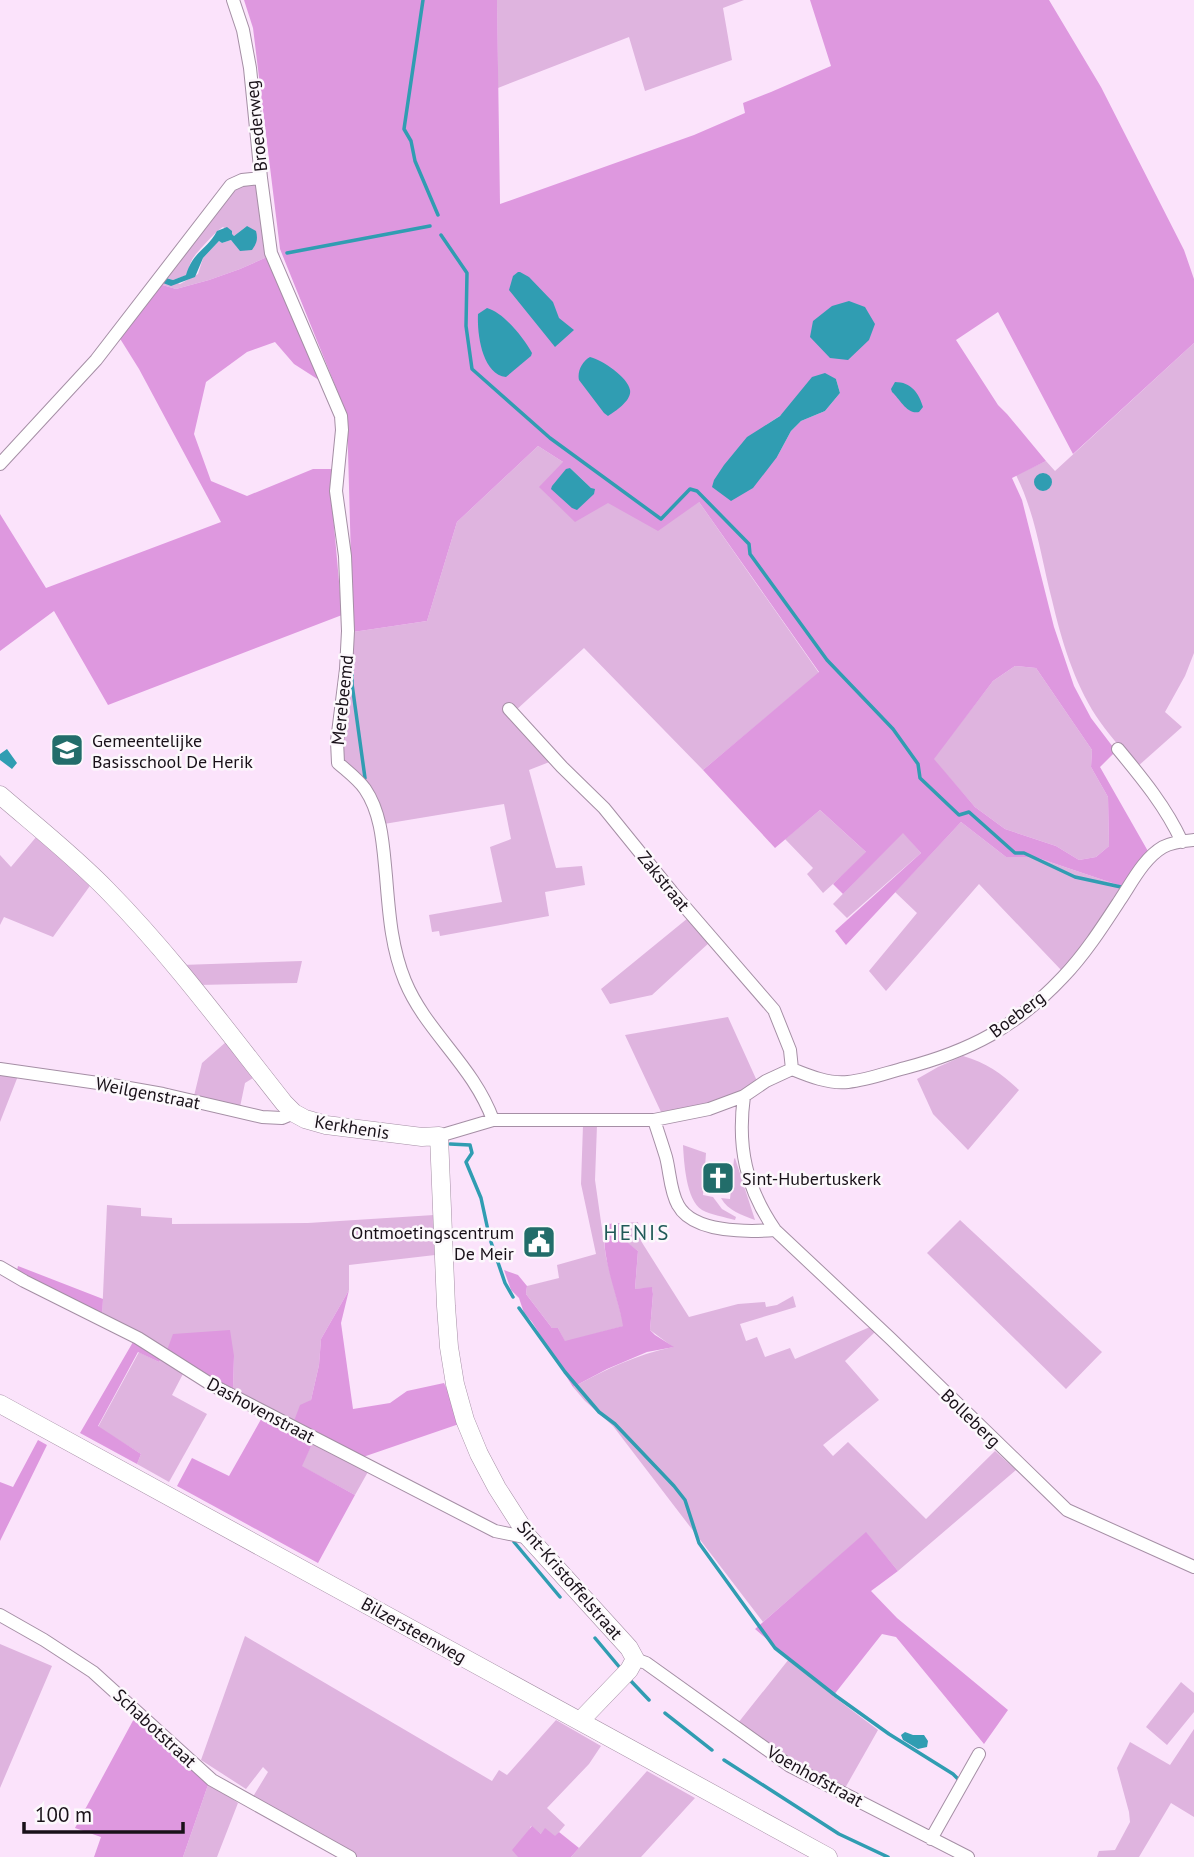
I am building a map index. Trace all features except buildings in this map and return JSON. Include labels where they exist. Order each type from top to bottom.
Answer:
[{"type":"street","name":"Broederweg","points":[[233,0],[243,30],[250,68],[271,253]]},
{"type":"street","points":[[0,464],[96,360],[231,185],[242,180],[261,178]]},
{"type":"street","name":"Merebeemd","points":[[271,253],[341,416],[336,491],[345,556],[348,631],[337,741],[338,763],[365,789],[382,834],[393,940],[405,982],[415,1002],[468,1071],[486,1101],[493,1120]]},
{"type":"street","name":"Zakstraat","points":[[509,709],[604,808],[774,1010],[790,1050],[792,1069]]},
{"type":"street","name":"Boeberg","points":[[792,1069],[818,1079],[847,1083],[940,1058],[1002,1029],[1035,1004],[1065,976],[1154,853],[1166,845],[1188,841],[1149,786],[1118,749]]},
{"type":"street","name":"Kerkhenis","points":[[0,794],[108,890],[198,993],[284,1103],[305,1119],[326,1125],[422,1137],[439,1136],[493,1120],[654,1120],[709,1109],[744,1096],[766,1081],[792,1069]]},
{"type":"street","name":"Weilgenstraat","points":[[0,1069],[150,1092],[262,1117],[282,1118],[295,1113]]},
{"type":"street","name":"Bolleberg","points":[[744,1096],[741,1115],[744,1162],[761,1209],[775,1230],[1067,1510],[1194,1567]]},
{"type":"street","points":[[654,1120],[675,1200],[686,1215],[717,1227],[775,1230]]},
{"type":"street","name":"Sint-Kristoffelstraat","points":[[439,1136],[449,1347],[465,1420],[497,1488],[529,1538],[629,1648],[635,1659]]},
{"type":"street","name":"Dashovenstraat","points":[[0,1267],[138,1338],[212,1385],[483,1525],[495,1531],[529,1538]]},
{"type":"street","name":"Bilzersteenweg","points":[[0,1404],[828,1857]]},
{"type":"street","name":"Schabotstraat","points":[[0,1615],[93,1672],[212,1780],[350,1857]]},
{"type":"street","points":[[580,1721],[629,1670],[635,1659]]},
{"type":"street","name":"Voenhofstraat","points":[[635,1659],[646,1663],[790,1766],[968,1857]]},
{"type":"street","points":[[931,1839],[979,1754]]},
{"type":"shaded area","points":[[244,0],[497,0],[500,204],[694,135],[745,113],[743,103],[831,66],[810,0],[1049,0],[1101,87],[1184,250],[1194,279],[1194,343],[1073,454],[998,312],[956,340],[998,405],[1046,461],[1012,478],[1022,500],[1054,627],[1074,686],[1091,718],[1116,751],[1100,767],[1149,853],[1124,887],[1035,857],[1006,857],[961,822],[846,945],[835,931],[921,853],[903,833],[843,894],[833,884],[866,852],[820,810],[775,848],[703,770],[819,672],[699,502],[658,531],[608,503],[575,522],[539,487],[563,462],[538,446],[457,522],[427,621],[353,632],[347,415],[280,249],[253,28]],"holes":[[[836,379],[840,393],[825,411],[801,421],[791,431],[777,457],[766,425]],[[570,468],[591,488],[552,486]],[[1015,666],[1036,668],[1092,750],[1091,767],[1108,797],[1109,846],[1096,857],[1079,860],[1056,846],[1005,829],[975,807],[934,759],[993,681]]]},
{"type":"shaded area","points":[[497,0],[744,0],[723,8],[732,60],[645,91],[629,37],[498,88]]},
{"type":"shaded area","points":[[256,184],[267,257],[209,280],[176,289],[159,284],[236,186]],"holes":[[[247,226],[237,247],[231,240],[222,243],[219,241],[203,258],[198,274],[180,284],[166,278],[173,280],[187,275],[193,258],[223,227],[234,236]]]},
{"type":"shaded area","points":[[267,257],[322,382],[294,364],[275,342],[247,352],[206,382],[194,434],[211,481],[247,496],[313,469],[334,469],[331,492],[342,615],[108,705],[54,611],[0,651],[0,514],[46,588],[221,522],[119,337],[159,284],[176,289],[209,280]]},
{"type":"shaded area","points":[[1194,343],[1194,653],[1165,712],[1182,727],[1137,767],[1096,716],[1075,675],[1060,630],[1033,521],[1016,475],[1046,461],[1055,471]]},
{"type":"shaded area","points":[[538,446],[563,462],[608,503],[699,502],[819,673],[703,770],[584,648],[515,711],[552,761],[529,770],[556,868],[582,866],[585,885],[545,892],[549,916],[440,936],[439,931],[432,932],[429,915],[502,902],[490,847],[511,839],[504,804],[384,824],[344,761],[342,745],[353,632],[427,621],[457,522]]},
{"type":"shaded area","points":[[1015,666],[1036,668],[1092,750],[1091,767],[1108,797],[1109,846],[1096,857],[1079,860],[1056,846],[1005,829],[975,807],[933,759],[993,681]]},
{"type":"shaded area","points":[[820,810],[867,853],[823,893],[807,874],[813,868],[785,839]]},
{"type":"shaded area","points":[[961,822],[1006,857],[1035,857],[1124,887],[1062,971],[979,884],[886,991],[869,971],[917,913],[895,892]]},
{"type":"shaded area","points":[[903,832],[921,853],[847,918],[833,904]]},
{"type":"shaded area","points":[[37,836],[92,883],[53,937],[4,917],[0,925],[0,855],[11,867]]},
{"type":"shaded area","points":[[688,918],[710,942],[652,995],[610,1004],[601,989]]},
{"type":"shaded area","points":[[302,961],[297,983],[198,985],[181,965]]},
{"type":"shaded area","points":[[728,1017],[757,1081],[730,1097],[661,1112],[625,1035]]},
{"type":"shaded area","points":[[226,1042],[253,1078],[245,1083],[240,1107],[194,1096],[202,1063]]},
{"type":"shaded area","points":[[963,1056],[993,1069],[1019,1090],[968,1150],[933,1114],[917,1079]]},
{"type":"shaded area","points":[[0,1074],[18,1076],[0,1122]]},
{"type":"shaded area","points":[[583,1125],[597,1125],[595,1180],[606,1257],[624,1326],[565,1342],[558,1328],[552,1328],[526,1294],[527,1286],[559,1278],[557,1265],[596,1254],[581,1184]]},
{"type":"shaded area","points":[[683,1145],[706,1153],[703,1195],[713,1197],[722,1209],[736,1217],[735,1220],[702,1210],[692,1198]]},
{"type":"shaded area","points":[[735,1158],[755,1220],[731,1209],[721,1198],[730,1199]]},
{"type":"shaded area","points":[[107,1205],[141,1208],[141,1216],[172,1218],[172,1224],[308,1223],[434,1215],[435,1255],[349,1265],[349,1290],[321,1339],[319,1365],[311,1400],[294,1421],[233,1389],[234,1356],[166,1353],[102,1317]]},
{"type":"shaded area","points":[[960,1220],[1102,1352],[1066,1389],[927,1253]]},
{"type":"shaded area","points":[[638,1222],[641,1241],[689,1317],[738,1304],[765,1302],[766,1307],[777,1305],[793,1296],[796,1307],[740,1324],[746,1341],[757,1337],[765,1357],[790,1348],[795,1359],[870,1327],[875,1332],[845,1361],[879,1400],[823,1445],[833,1456],[848,1442],[926,1519],[995,1451],[1016,1470],[898,1571],[866,1533],[763,1622],[613,1426],[573,1387],[622,1363],[673,1347],[650,1330],[652,1288],[635,1289],[638,1251],[627,1243],[629,1230],[622,1223]]},
{"type":"shaded area","points":[[622,1223],[629,1230],[628,1243],[638,1251],[635,1289],[652,1287],[650,1330],[674,1347],[647,1352],[573,1387],[524,1313],[504,1270],[518,1275],[527,1286],[526,1294],[552,1328],[558,1328],[565,1341],[623,1326],[607,1261],[604,1235],[606,1224]]},
{"type":"shaded area","points":[[18,1266],[103,1299],[102,1317],[16,1274]]},
{"type":"shaded area","points":[[349,1290],[341,1323],[353,1409],[390,1403],[407,1391],[444,1383],[459,1424],[363,1457],[294,1421],[300,1405],[311,1400],[319,1365],[321,1339]]},
{"type":"shaded area","points":[[230,1330],[234,1356],[233,1389],[166,1353],[173,1334]]},
{"type":"shaded area","points":[[133,1342],[162,1357],[159,1362],[138,1352],[98,1426],[141,1454],[137,1464],[80,1433]]},
{"type":"shaded area","points":[[139,1352],[159,1362],[162,1357],[185,1370],[172,1395],[207,1414],[169,1482],[137,1464],[141,1454],[98,1427]]},
{"type":"shaded area","points":[[264,1414],[314,1440],[302,1466],[355,1495],[318,1563],[177,1486],[192,1458],[229,1476]]},
{"type":"shaded area","points":[[38,1440],[47,1445],[0,1541],[0,1482],[13,1487]]},
{"type":"shaded area","points":[[314,1440],[369,1470],[355,1495],[301,1466]]},
{"type":"shaded area","points":[[866,1532],[898,1571],[871,1591],[897,1618],[1008,1710],[984,1744],[896,1637],[882,1634],[833,1696],[755,1629]]},
{"type":"shaded area","points":[[245,1636],[492,1781],[499,1770],[507,1775],[556,1720],[601,1746],[589,1764],[547,1808],[565,1825],[555,1837],[541,1834],[531,1826],[518,1857],[357,1857],[251,1800],[268,1772],[263,1767],[246,1789],[201,1760]]},
{"type":"shaded area","points":[[0,1644],[52,1666],[0,1788]]},
{"type":"shaded area","points":[[789,1659],[878,1730],[844,1790],[738,1723]]},
{"type":"shaded area","points":[[1181,1682],[1194,1693],[1194,1712],[1167,1745],[1146,1727]]},
{"type":"shaded area","points":[[136,1715],[209,1782],[183,1857],[94,1857],[101,1837],[75,1828]]},
{"type":"shaded area","points":[[1194,1729],[1194,1817],[1171,1803],[1139,1857],[1097,1857],[1099,1851],[1115,1850],[1130,1822],[1117,1768],[1130,1742],[1170,1765]]},
{"type":"shaded area","points":[[647,1771],[695,1798],[641,1857],[571,1857]]},
{"type":"shaded area","points":[[209,1782],[238,1803],[217,1857],[183,1857]]},
{"type":"shaded area","points":[[532,1826],[541,1834],[545,1828],[555,1836],[559,1832],[579,1848],[571,1857],[518,1857],[512,1850]]},
{"type":"water","points":[[247,226],[257,234],[252,250],[240,251],[231,240],[222,243],[219,241],[203,258],[195,277],[171,286],[163,283],[166,278],[173,280],[186,275],[197,255],[217,231],[227,227],[234,236]]},
{"type":"water","points":[[518,272],[529,277],[553,302],[559,318],[574,330],[555,347],[509,290],[513,276]]},
{"type":"water","points":[[849,301],[865,307],[875,324],[869,340],[848,360],[830,358],[810,337],[813,321],[832,306]]},
{"type":"water","points":[[487,308],[512,326],[532,353],[506,377],[491,369],[483,352],[478,314]]},
{"type":"water","points":[[590,357],[614,370],[625,380],[630,390],[626,401],[608,416],[579,380],[581,367]]},
{"type":"water","points":[[825,373],[836,379],[840,393],[825,411],[801,421],[791,431],[777,457],[753,488],[731,501],[712,487],[724,465],[747,437],[780,416],[812,377]]},
{"type":"water","points":[[895,382],[910,386],[917,393],[923,407],[919,412],[907,409],[892,392]]},
{"type":"water","points":[[570,468],[595,489],[594,494],[577,510],[551,489],[566,469]]},
{"type":"water","points":[[1043,473],[1049,476],[1052,482],[1049,488],[1043,491],[1037,488],[1034,482],[1037,476]]},
{"type":"water","points":[[7,749],[17,763],[12,769],[0,760],[0,754]]},
{"type":"water","points":[[905,1732],[924,1735],[928,1741],[927,1747],[918,1749],[903,1740],[901,1735]]},
{"type":"waterway","points":[[423,0],[404,129],[438,215]]},
{"type":"waterway","points":[[287,253],[430,226]]},
{"type":"waterway","points":[[441,235],[467,273],[466,326],[472,369],[550,438],[661,519],[690,489],[697,491],[749,544],[750,554],[827,660],[893,729],[918,764],[920,778],[959,815],[969,812],[1015,853],[1024,853],[1075,877],[1121,887]]},
{"type":"waterway","points":[[352,662],[352,684],[365,778]]},
{"type":"waterway","points":[[450,1144],[470,1145],[472,1153],[466,1162],[481,1198],[489,1235]]},
{"type":"waterway","points":[[491,1242],[505,1283],[513,1297]]},
{"type":"waterway","points":[[519,1308],[565,1372],[599,1412],[615,1424],[685,1500],[699,1543],[775,1648],[836,1696],[960,1781]]},
{"type":"waterway","points":[[514,1542],[560,1597]]},
{"type":"waterway","points":[[595,1638],[621,1669]]},
{"type":"waterway","points":[[629,1679],[649,1700]]},
{"type":"waterway","points":[[665,1713],[712,1750]]},
{"type":"waterway","points":[[724,1760],[839,1834],[888,1857]]},
{"type":"place","name":"Gemeentelijke Basisschool De Herik","points":[[67,750]]},
{"type":"place","name":"Sint-Hubertuskerk","points":[[718,1178]]},
{"type":"place","name":"Ontmoetingscentrum De Meir","points":[[539,1242]]},
{"type":"district","name":"HENIS","points":[[637,1232]]}]
